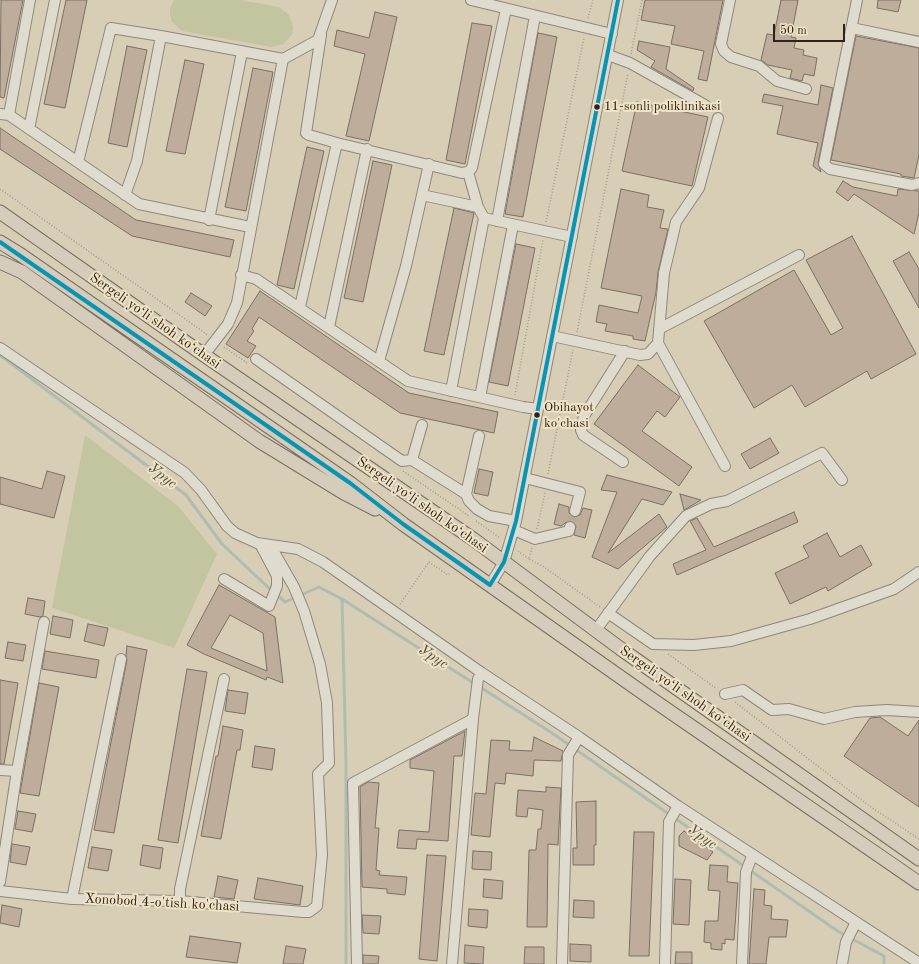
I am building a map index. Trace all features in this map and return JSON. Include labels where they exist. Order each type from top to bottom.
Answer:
[{"type":"main road","name":"Sergeli yo‘li shoh ko‘chasi","points":[[0,212],[504,562],[596,630],[919,859]]},
{"type":"main road","name":"Sergeli yo‘li shoh ko‘chasi","points":[[0,242],[32,262],[344,478],[403,524],[660,705],[919,883]]},
{"type":"main road","points":[[0,262],[22,272],[259,441],[344,493],[403,524]]},
{"type":"street","points":[[30,0],[4,115],[29,129],[125,196],[139,204],[250,228]]},
{"type":"street","points":[[29,129],[55,0]]},
{"type":"street","points":[[332,0],[321,36],[305,128],[306,133],[337,143],[462,173],[468,172],[472,168],[506,9]]},
{"type":"street","points":[[471,0],[612,34]]},
{"type":"street","points":[[490,585],[504,562],[515,526],[618,0]]},
{"type":"street","points":[[730,0],[721,44],[724,51],[731,57],[759,66],[777,81],[806,89]]},
{"type":"street","points":[[857,0],[824,164],[830,169],[912,185],[919,183]]},
{"type":"street","points":[[497,221],[535,16]]},
{"type":"street","points":[[78,162],[112,28],[283,60],[314,43],[321,36]]},
{"type":"street","points":[[852,28],[919,42]]},
{"type":"street","points":[[125,196],[137,161],[161,36]]},
{"type":"street","points":[[210,220],[242,52]]},
{"type":"street","points":[[608,55],[630,63],[705,105]]},
{"type":"street","points":[[204,355],[234,314],[283,60]]},
{"type":"street","points":[[552,336],[640,355],[648,354],[658,343],[664,273],[676,222],[699,188],[718,118]]},
{"type":"street","points":[[300,307],[337,143]]},
{"type":"street","points":[[329,327],[367,149]]},
{"type":"street","points":[[379,361],[406,266],[429,164]]},
{"type":"street","points":[[451,391],[484,218],[478,207],[468,172]]},
{"type":"street","points":[[422,195],[478,207]]},
{"type":"street","points":[[484,218],[572,237]]},
{"type":"street","points":[[480,398],[513,225]]},
{"type":"street","points":[[660,329],[799,255]]},
{"type":"street","points":[[242,275],[256,279],[300,307],[408,381],[480,398],[538,409]]},
{"type":"street","points":[[658,343],[725,466]]},
{"type":"street","points":[[0,348],[185,473],[198,486],[226,526],[242,538],[260,544],[293,547],[314,556],[394,612],[479,681],[579,737],[678,806],[748,864],[853,927],[919,963]]},
{"type":"street","points":[[623,462],[583,435],[581,430],[584,416],[625,351]]},
{"type":"street","points":[[254,363],[402,460],[412,460],[466,494],[469,501],[477,509],[489,516],[515,526],[535,539],[569,531],[570,527]]},
{"type":"street","points":[[412,460],[422,425]]},
{"type":"street","points":[[466,494],[479,436]]},
{"type":"street","points":[[596,630],[650,556],[686,516],[711,504],[728,501],[822,453],[842,480]]},
{"type":"street","points":[[525,478],[580,492],[575,511]]},
{"type":"street","points":[[224,579],[269,606],[277,586],[277,576],[260,544]]},
{"type":"street","name":"Xonobod 4-o'tish ko'chasi","points":[[0,891],[72,899],[180,901],[309,912],[314,910],[318,901],[322,855],[318,774],[329,764],[327,703],[320,664],[304,611],[294,587],[270,545]]},
{"type":"street","points":[[608,613],[653,644],[694,645],[731,641],[769,631],[894,589],[917,576]]},
{"type":"street","points":[[0,882],[17,772],[44,622]]},
{"type":"street","points":[[72,899],[121,659]]},
{"type":"street","points":[[180,901],[180,889],[224,679]]},
{"type":"street","points":[[452,964],[473,719],[479,681]]},
{"type":"street","points":[[724,694],[743,690],[772,710],[789,709],[824,719],[855,712],[919,712]]},
{"type":"street","points":[[357,964],[353,783],[473,719]]},
{"type":"street","points":[[562,964],[568,754],[579,737]]},
{"type":"street","points":[[0,770],[17,772]]},
{"type":"street","points":[[665,964],[669,822],[678,806]]},
{"type":"street","points":[[742,964],[748,864]]},
{"type":"street","points":[[842,964],[846,942],[853,927]]},
{"type":"path","points":[[513,405],[544,231],[593,0]]},
{"type":"path","points":[[608,613],[572,586],[529,559],[535,539],[642,0]]},
{"type":"path","points":[[0,189],[215,340],[254,363]]},
{"type":"path","points":[[400,468],[487,529]]},
{"type":"path","points":[[394,612],[429,562],[448,575],[450,573]]},
{"type":"path","points":[[653,644],[758,719],[794,750],[863,801],[919,839]]},
{"type":"green space","points":[[174,0],[240,0],[279,7],[289,15],[293,27],[292,34],[284,44],[271,47],[182,31],[172,22],[170,15],[170,8]]},
{"type":"green space","points":[[85,435],[178,506],[217,554],[174,648],[52,608]]},
{"type":"building","points":[[1,0],[23,0],[4,98],[0,97]]},
{"type":"building","points":[[66,0],[87,0],[65,108],[44,104]]},
{"type":"building","points":[[645,0],[723,0],[707,81],[698,79],[704,51],[671,44],[675,26],[641,20]]},
{"type":"building","points":[[781,0],[798,0],[791,37],[796,38],[794,48],[804,50],[803,55],[817,58],[814,76],[804,74],[802,81],[790,78],[792,70],[768,65],[761,60],[767,34],[774,35]]},
{"type":"building","points":[[878,0],[901,0],[898,12],[877,8]]},
{"type":"building","points":[[375,12],[397,17],[369,141],[346,136],[365,54],[334,46],[337,30],[369,38]]},
{"type":"building","points":[[472,23],[492,26],[465,164],[446,160]]},
{"type":"building","points":[[538,33],[557,37],[523,217],[505,214]]},
{"type":"building","points":[[856,36],[919,48],[919,155],[914,178],[831,160]]},
{"type":"building","points":[[639,41],[670,47],[666,69],[694,88],[693,91],[651,67],[655,61],[637,50]]},
{"type":"building","points":[[127,46],[147,50],[127,147],[108,143]]},
{"type":"building","points":[[185,60],[204,64],[185,154],[166,151]]},
{"type":"building","points":[[253,68],[273,72],[246,211],[225,207]]},
{"type":"building","points":[[821,85],[833,88],[818,163],[821,172],[813,166],[818,143],[777,134],[783,106],[762,102],[764,94],[818,105]]},
{"type":"building","points":[[637,102],[708,117],[692,186],[622,171]]},
{"type":"building","points":[[0,128],[136,220],[234,240],[230,257],[132,236],[0,149]]},
{"type":"building","points":[[307,147],[324,151],[294,289],[277,285]]},
{"type":"building","points":[[373,161],[392,165],[363,302],[344,298]]},
{"type":"building","points":[[843,181],[853,187],[897,196],[898,189],[919,191],[919,213],[914,234],[854,194],[848,201],[836,192]]},
{"type":"building","points":[[621,189],[649,195],[647,207],[664,210],[660,228],[668,229],[645,341],[633,339],[633,336],[605,331],[607,324],[596,322],[599,305],[638,313],[642,296],[601,288]]},
{"type":"building","points":[[454,208],[474,213],[444,355],[424,351]]},
{"type":"building","points":[[852,236],[916,354],[871,379],[867,371],[805,407],[792,385],[754,408],[704,321],[794,270],[831,335],[843,328],[806,260]]},
{"type":"building","points":[[516,244],[535,248],[508,386],[489,382]]},
{"type":"building","points":[[909,252],[919,269],[919,308],[893,261]]},
{"type":"building","points":[[260,291],[409,393],[498,412],[494,433],[400,413],[259,317],[252,329],[254,331],[247,341],[256,346],[248,358],[226,344]]},
{"type":"building","points":[[191,293],[212,306],[205,316],[185,302]]},
{"type":"building","points":[[638,365],[680,397],[665,417],[657,411],[642,431],[692,467],[679,486],[594,424]]},
{"type":"building","points":[[770,438],[779,453],[750,469],[741,454]]},
{"type":"building","points":[[479,469],[493,472],[488,496],[474,493]]},
{"type":"building","points":[[47,471],[65,476],[54,518],[0,504],[0,477],[42,489]]},
{"type":"building","points":[[607,475],[672,492],[663,505],[642,499],[608,553],[659,514],[667,527],[618,569],[592,557],[617,492],[601,490]]},
{"type":"building","points":[[680,494],[701,500],[684,510]]},
{"type":"building","points":[[559,504],[569,507],[569,513],[574,517],[580,515],[583,508],[592,510],[585,538],[574,535],[576,526],[572,521],[568,521],[561,526],[554,524]]},
{"type":"building","points":[[794,512],[798,522],[677,575],[673,564],[706,550],[690,521],[697,518],[714,547]]},
{"type":"building","points":[[827,533],[840,557],[861,545],[872,565],[828,591],[826,587],[790,604],[775,573],[809,557],[803,546]]},
{"type":"building","points":[[219,585],[275,617],[283,683],[267,677],[266,680],[204,654],[187,645]],"holes":[[[230,615],[263,633],[267,671],[211,648]]]},
{"type":"building","points":[[28,598],[45,601],[43,616],[40,617],[25,614]]},
{"type":"building","points":[[53,616],[73,620],[70,638],[50,634]]},
{"type":"building","points":[[88,624],[108,628],[104,646],[84,641]]},
{"type":"building","points":[[8,642],[26,645],[23,661],[5,658]]},
{"type":"building","points":[[127,646],[147,650],[114,833],[94,830],[127,660]]},
{"type":"building","points":[[45,651],[99,660],[96,678],[42,669]]},
{"type":"building","points":[[187,669],[207,672],[178,843],[158,840]]},
{"type":"building","points":[[0,680],[18,683],[4,764],[0,764]]},
{"type":"building","points":[[39,683],[59,687],[39,796],[20,793]]},
{"type":"building","points":[[228,690],[248,693],[245,714],[225,711]]},
{"type":"building","points":[[880,717],[908,736],[919,720],[919,807],[844,756],[870,718]]},
{"type":"building","points":[[223,726],[243,730],[240,750],[237,750],[221,839],[201,836]]},
{"type":"building","points":[[465,731],[462,756],[454,756],[448,841],[417,839],[416,849],[397,848],[399,830],[429,832],[434,771],[410,768],[410,760]]},
{"type":"building","points":[[534,737],[563,751],[561,761],[534,760],[533,776],[506,773],[505,784],[495,783],[490,837],[471,835],[475,793],[486,794],[491,740],[510,741],[509,750],[532,751]]},
{"type":"building","points":[[255,746],[275,749],[272,770],[252,767]]},
{"type":"building","points":[[368,782],[379,783],[375,828],[379,828],[376,870],[380,871],[379,875],[407,877],[405,895],[387,893],[387,889],[362,887],[360,787]]},
{"type":"building","points":[[546,787],[561,788],[558,845],[548,844],[547,927],[527,927],[529,850],[536,850],[538,829],[541,829],[543,810],[528,808],[527,817],[516,816],[518,790],[546,792]]},
{"type":"building","points":[[596,801],[596,845],[594,845],[594,865],[573,865],[573,848],[577,848],[576,802]]},
{"type":"building","points":[[18,811],[36,814],[32,832],[15,829]]},
{"type":"building","points":[[684,831],[713,852],[707,860],[679,846],[679,836]]},
{"type":"building","points":[[634,832],[654,832],[649,956],[629,956]]},
{"type":"building","points":[[12,844],[30,847],[26,865],[10,862]]},
{"type":"building","points":[[143,845],[163,848],[160,869],[140,865]]},
{"type":"building","points":[[92,847],[112,850],[108,871],[88,868]]},
{"type":"building","points":[[473,851],[492,852],[491,870],[472,869]]},
{"type":"building","points":[[427,855],[446,856],[437,961],[419,959]]},
{"type":"building","points":[[710,865],[728,866],[727,882],[738,883],[734,940],[725,939],[725,944],[722,943],[722,950],[711,949],[711,943],[704,942],[705,921],[718,921],[720,891],[708,890]]},
{"type":"building","points":[[218,876],[238,880],[234,899],[214,897]]},
{"type":"building","points":[[258,878],[303,886],[300,905],[254,899]]},
{"type":"building","points":[[484,879],[503,881],[502,899],[483,897]]},
{"type":"building","points":[[675,879],[691,880],[689,925],[673,924]]},
{"type":"building","points":[[754,889],[765,890],[764,905],[772,906],[771,919],[788,920],[786,937],[769,937],[766,964],[749,964]]},
{"type":"building","points":[[574,900],[594,901],[594,918],[573,917]]},
{"type":"building","points":[[2,905],[22,909],[19,927],[0,923]]},
{"type":"building","points":[[469,909],[488,910],[487,928],[468,926]]},
{"type":"building","points":[[362,915],[381,916],[379,934],[363,933]]},
{"type":"building","points":[[190,936],[241,943],[237,963],[186,957]]},
{"type":"building","points":[[570,944],[591,945],[591,962],[570,961]]},
{"type":"building","points":[[465,945],[484,947],[483,964],[464,963]]},
{"type":"building","points":[[286,946],[306,949],[303,964],[283,964]]},
{"type":"building","points":[[525,947],[544,947],[544,964],[524,964]]},
{"type":"building","points":[[676,952],[692,952],[692,964],[675,964]]},
{"type":"building","points":[[363,955],[379,956],[378,964],[363,964]]},
{"type":"waterway","name":"Урус","points":[[0,355],[186,495],[222,544],[272,591]]},
{"type":"waterway","name":"Урус","points":[[277,595],[285,602],[319,587],[342,599],[475,684]]},
{"type":"waterway","points":[[342,599],[346,763],[346,964]]},
{"type":"waterway","name":"Урус","points":[[480,687],[552,733],[839,932],[884,956],[884,964]]},
{"type":"tunnel","points":[[570,527],[575,511]]},
{"type":"transit line","points":[[0,242],[350,483],[403,524],[490,585],[504,562],[516,521],[618,0]]},
{"type":"place","name":"11-sonli poliklinikasi","points":[[597,107]]},
{"type":"place","name":"Obihayot ko'chasi","points":[[537,415]]}]
